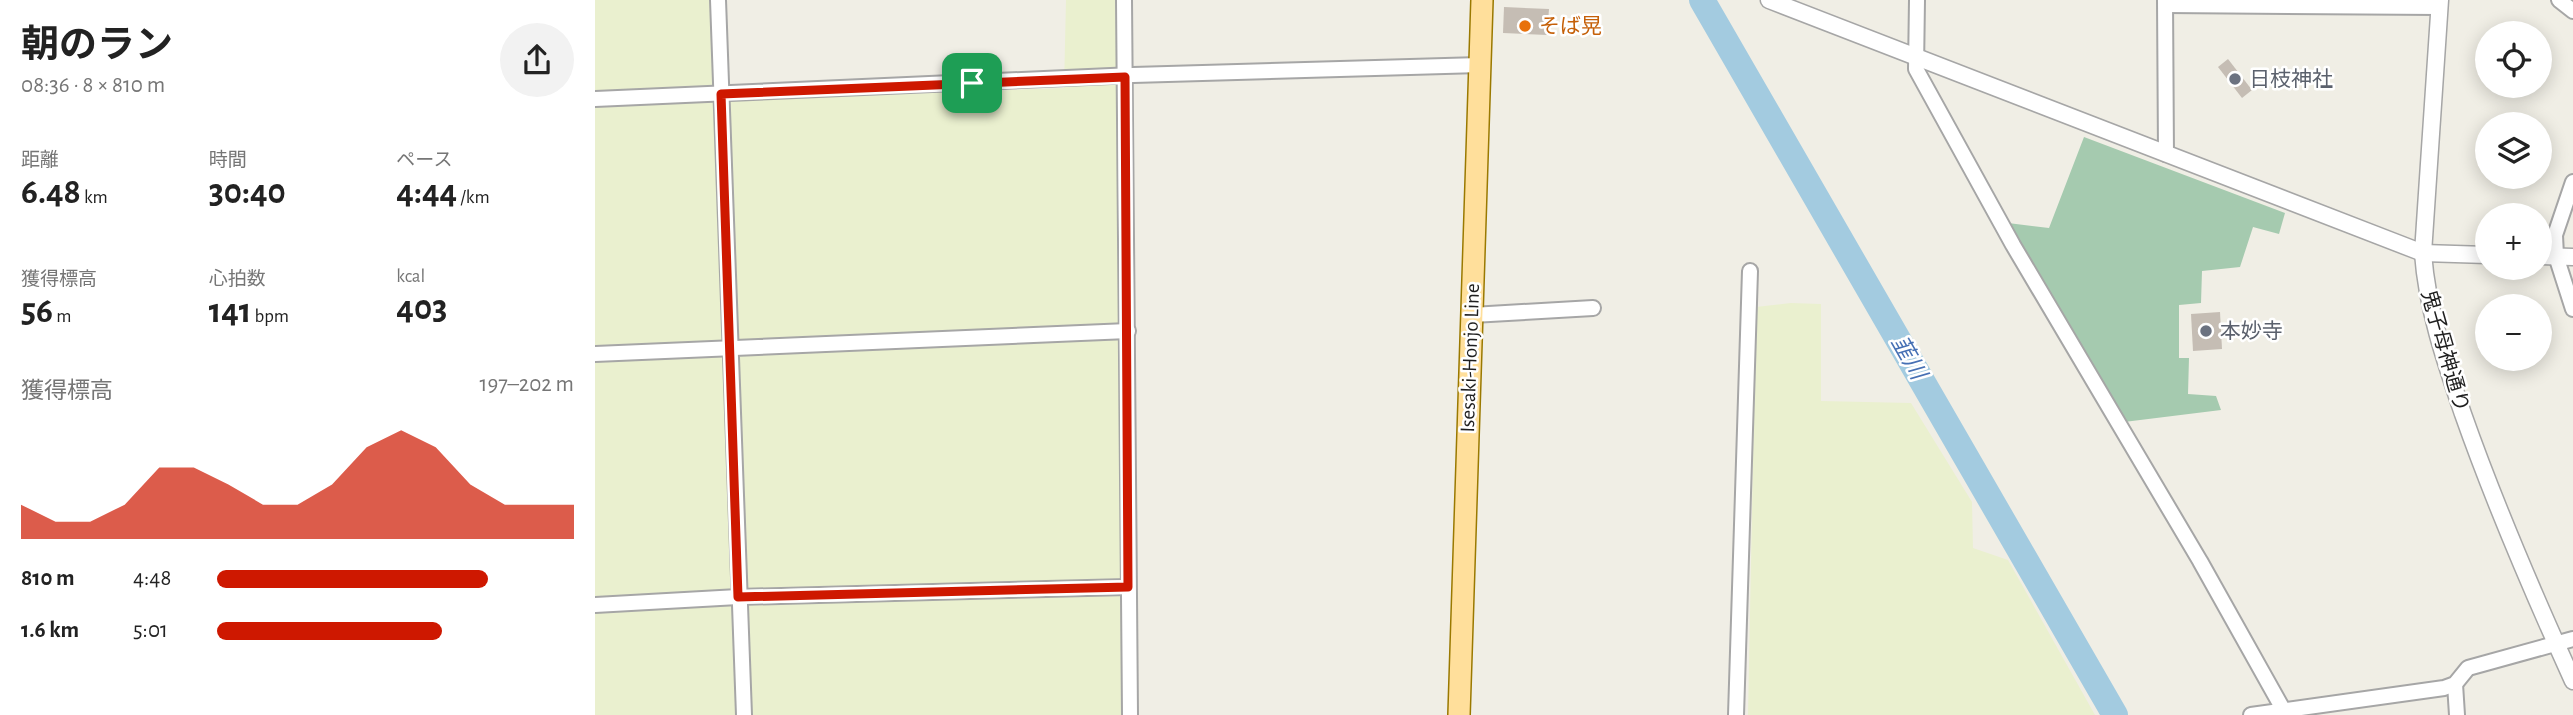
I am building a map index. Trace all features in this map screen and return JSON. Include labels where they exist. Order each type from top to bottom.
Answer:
[{"type":"main road","name":"Isesaki-Honjo Line","points":[[1459,715],[1482,0]]},
{"type":"street","points":[[718,0],[744,715]]},
{"type":"street","points":[[1124,0],[1130,715]]},
{"type":"street","points":[[1769,0],[2423,253],[2475,255]]},
{"type":"street","points":[[1917,0],[1916,69],[2013,245],[2200,561],[2284,710]]},
{"type":"street","points":[[2559,0],[2573,11]]},
{"type":"street","points":[[2166,154],[2166,2],[2439,3]]},
{"type":"street","name":"鬼子母神通り","points":[[2439,3],[2423,253],[2426,292],[2453,384],[2494,503],[2573,681]]},
{"type":"street","points":[[595,99],[1479,65]]},
{"type":"street","points":[[2573,182],[2555,235],[2556,256],[2573,309]]},
{"type":"street","points":[[2552,256],[2573,257]]},
{"type":"street","points":[[1736,715],[1750,271]]},
{"type":"street","points":[[1472,315],[1593,308]]},
{"type":"street","points":[[595,354],[1128,331]]},
{"type":"street","points":[[595,605],[738,597],[1128,587]]},
{"type":"street","points":[[2251,715],[2444,688],[2455,684],[2468,668],[2557,646],[2573,639]]},
{"type":"street","points":[[2455,684],[2457,715]]},
{"type":"green space","points":[[595,0],[711,0],[717,101],[1064,88],[1066,0],[1121,0],[1127,715],[595,715]]},
{"type":"green space","points":[[2084,137],[2285,213],[2279,234],[2253,227],[2240,267],[2202,271],[2201,303],[2179,305],[2179,358],[2189,358],[2188,394],[2216,396],[2221,410],[2124,422],[2008,223],[2049,228]]},
{"type":"green space","points":[[1791,303],[1821,304],[1821,401],[1911,403],[1972,502],[1973,548],[2008,560],[2095,715],[1748,715],[1756,307]]},
{"type":"building","name":"そば晃","points":[[1504,7],[1549,9],[1547,35],[1503,33]]},
{"type":"building","name":"日枝神社","points":[[2228,59],[2252,90],[2242,98],[2218,67]]},
{"type":"building","name":"本妙寺","points":[[2220,312],[2222,349],[2193,351],[2191,314]]},
{"type":"waterway","name":"韮川","points":[[1702,0],[2115,715]]},
{"type":"place","name":"そば晃","points":[[1525,26]]},
{"type":"place","name":"日枝神社","points":[[2235,79]]},
{"type":"place","name":"本妙寺","points":[[2206,331]]},
{"type":"route","points":[[1125,77],[1128,587],[738,597],[721,94],[972,83],[1125,77]]}]
